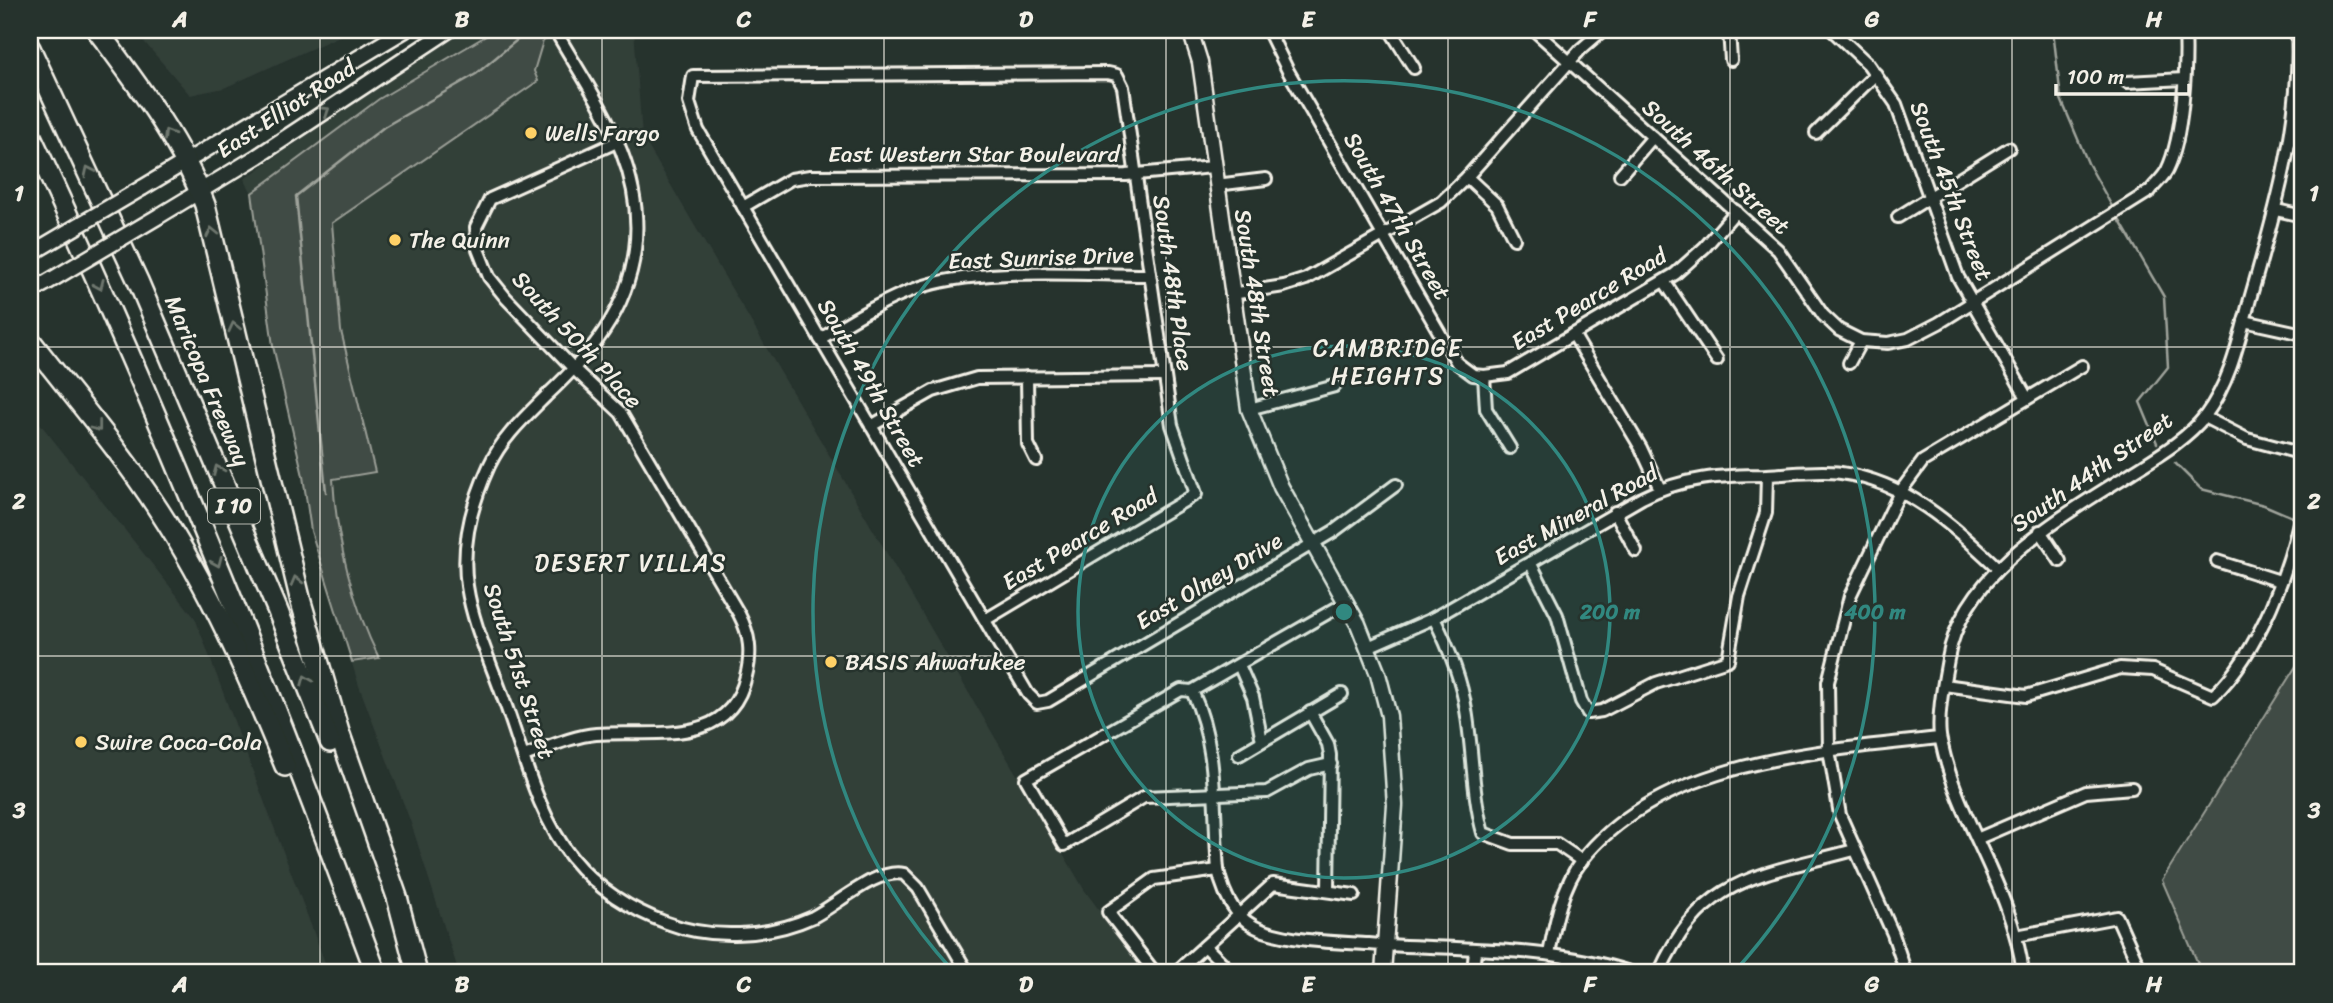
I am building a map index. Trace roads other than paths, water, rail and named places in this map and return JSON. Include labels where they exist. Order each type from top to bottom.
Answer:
[{"type":"highway","points":[[97,30],[151,106],[200,192],[301,602],[339,732],[397,897],[416,973]]},
{"type":"highway","name":"Maricopa Freeway","points":[[30,48],[138,281],[278,609],[416,973]]},
{"type":"highway","name":"I 10","points":[[30,134],[105,299],[241,620],[374,973]]},
{"type":"highway","points":[[30,340],[147,493],[204,588],[278,751],[346,917],[374,973]]},
{"type":"main road","name":"East Elliot Road","points":[[30,254],[405,30]]},
{"type":"main road","name":"East Elliot Road","points":[[30,292],[200,192],[449,30]]},
{"type":"main road","name":"South 48th Street","points":[[1190,30],[1200,62],[1231,293],[1250,409],[1266,458],[1347,602],[1368,647],[1388,716],[1395,775],[1383,973]]},
{"type":"street","name":"South 47th Street","points":[[1268,30],[1288,71],[1457,363],[1472,375],[1484,376]]},
{"type":"street","points":[[1390,30],[1414,68]]},
{"type":"street","name":"South 46th Street","points":[[1534,30],[1778,250],[1823,315],[1839,330],[1861,341]]},
{"type":"street","points":[[1231,293],[1284,286],[1306,279],[1441,202],[1603,30]]},
{"type":"street","points":[[1729,30],[1731,60]]},
{"type":"street","points":[[1849,363],[1861,341],[1888,343],[1908,339],[2150,191],[2166,172],[2174,152],[2184,79],[2185,30]]},
{"type":"street","points":[[1816,133],[1876,74],[1837,31]]},
{"type":"street","name":"South 51st Street","points":[[557,33],[619,141],[632,174],[636,202],[633,262],[615,314],[589,354],[524,417],[500,445],[482,482],[468,529],[467,586],[477,626],[545,815],[571,857],[605,890],[632,908],[688,930],[732,933],[766,930],[815,916],[887,873],[904,874],[918,888],[968,973]]},
{"type":"street","name":"South 44th Street","points":[[2022,973],[2017,936],[1979,838],[1957,793],[1940,738],[1948,655],[1963,617],[1998,568],[2040,531],[2166,450],[2204,416],[2232,368],[2276,210],[2292,125],[2299,37]]},
{"type":"street","name":"South 45th Street","points":[[1876,74],[1896,104],[1958,277],[2028,398]]},
{"type":"street","name":"South 49th Street","points":[[1037,703],[1028,694],[743,207],[693,117],[689,102],[693,76],[1117,75]]},
{"type":"street","name":"South 48th Place","points":[[1117,75],[1123,87],[1137,174],[1172,425],[1196,494]]},
{"type":"street","points":[[2127,82],[2184,79]]},
{"type":"street","points":[[1620,175],[1653,137]]},
{"type":"street","name":"South 50th Place","points":[[524,756],[595,734],[658,734],[701,728],[713,722],[733,704],[745,683],[749,665],[750,647],[743,622],[621,413],[574,369],[495,285],[478,249],[476,227],[484,206],[499,193],[619,141]]},
{"type":"street","points":[[1898,217],[2009,148]]},
{"type":"street","name":"East Western Star Boulevard","points":[[743,207],[791,179],[810,176],[1137,174],[1213,167]]},
{"type":"street","points":[[1467,177],[1497,205],[1514,239]]},
{"type":"street","points":[[1216,185],[1266,179]]},
{"type":"street","points":[[2276,210],[2303,216]]},
{"type":"street","name":"East Pearce Road","points":[[1484,376],[1508,373],[1664,281],[1692,261],[1735,211]]},
{"type":"street","name":"East Sunrise Drive","points":[[820,339],[885,301],[945,281],[977,276],[1150,275]]},
{"type":"street","points":[[1664,281],[1717,360]]},
{"type":"street","points":[[2244,321],[2303,334]]},
{"type":"street","points":[[1573,334],[1641,448],[1660,489]]},
{"type":"street","points":[[1905,969],[1893,934],[1840,815],[1829,750],[1828,682],[1850,596],[1900,492],[1923,461],[2082,366]]},
{"type":"street","points":[[872,426],[933,391],[954,383],[1027,377],[1164,376]]},
{"type":"street","points":[[1484,376],[1486,409],[1510,448]]},
{"type":"street","points":[[1027,377],[1028,444],[1036,460]]},
{"type":"street","points":[[1250,409],[1335,386]]},
{"type":"street","points":[[2204,416],[2247,439],[2303,454]]},
{"type":"street","name":"East Mineral Road","points":[[1368,647],[1434,618],[1531,564],[1615,512],[1660,489],[1711,475],[1839,473],[1900,492],[1945,519],[1998,568]]},
{"type":"street","points":[[1531,564],[1557,615],[1581,701],[1588,713],[1602,711],[1656,683],[1728,660],[1739,596],[1766,513],[1767,475]]},
{"type":"street","name":"East Olney Drive","points":[[1037,703],[1048,701],[1313,544],[1353,519],[1396,485]]},
{"type":"street","name":"East Pearce Road","points":[[985,620],[1196,494]]},
{"type":"street","points":[[1944,684],[2026,696],[2120,668],[2153,670],[2213,696],[2225,685],[2265,622],[2303,504]]},
{"type":"street","points":[[1615,512],[1636,551]]},
{"type":"street","points":[[2040,531],[2060,561]]},
{"type":"street","points":[[2217,561],[2280,581]]},
{"type":"street","points":[[1331,764],[1309,769],[1267,792],[1144,797],[1064,845],[1026,779],[1181,691],[1192,691],[1347,602]]},
{"type":"street","points":[[1434,618],[1453,656],[1466,708],[1476,810],[1483,833],[1513,844],[1557,844],[1582,861]]},
{"type":"street","points":[[1239,665],[1253,696],[1262,741]]},
{"type":"street","points":[[1192,691],[1208,732],[1215,794],[1218,870],[1226,900],[1238,914],[1263,930],[1297,938],[1549,954],[1604,969],[1633,973]]},
{"type":"street","points":[[1239,755],[1342,694]]},
{"type":"street","points":[[1310,712],[1328,744],[1331,764],[1328,890]]},
{"type":"street","points":[[1549,954],[1559,908],[1582,861],[1616,827],[1661,797],[1754,762],[1829,750],[1940,738]]},
{"type":"street","points":[[1979,838],[2086,792],[2132,788]]},
{"type":"street","points":[[1658,973],[1673,941],[1704,904],[1746,880],[1854,850]]},
{"type":"street","points":[[1155,973],[1108,912],[1154,879],[1218,870]]},
{"type":"street","points":[[1175,973],[1273,884],[1354,895]]},
{"type":"street","points":[[2017,936],[2118,917],[2142,973]]},
{"type":"street","points":[[1205,946],[1231,973]]},
{"type":"street","points":[[1473,973],[1475,950]]},
{"type":"waterway","points":[[326,492],[296,196],[384,127],[476,74],[529,30]]},
{"type":"waterway","points":[[2053,30],[2061,99],[2088,163],[2114,210]]},
{"type":"waterway","points":[[2117,216],[2164,297],[2168,367],[2140,402],[2157,443]]},
{"type":"waterway","points":[[2175,463],[2201,489],[2264,505],[2297,519]]},
{"type":"place","name":"Wells Fargo","points":[[531,133]]},
{"type":"place","name":"The Quinn","points":[[395,240]]},
{"type":"place","name":"BASIS Ahwatukee","points":[[831,662]]},
{"type":"place","name":"Swire Coca-Cola","points":[[81,742]]},
{"type":"district","name":"CAMBRIDGE HEIGHTS","points":[[1388,362]]},
{"type":"district","name":"DESERT VILLAS","points":[[631,563]]}]
